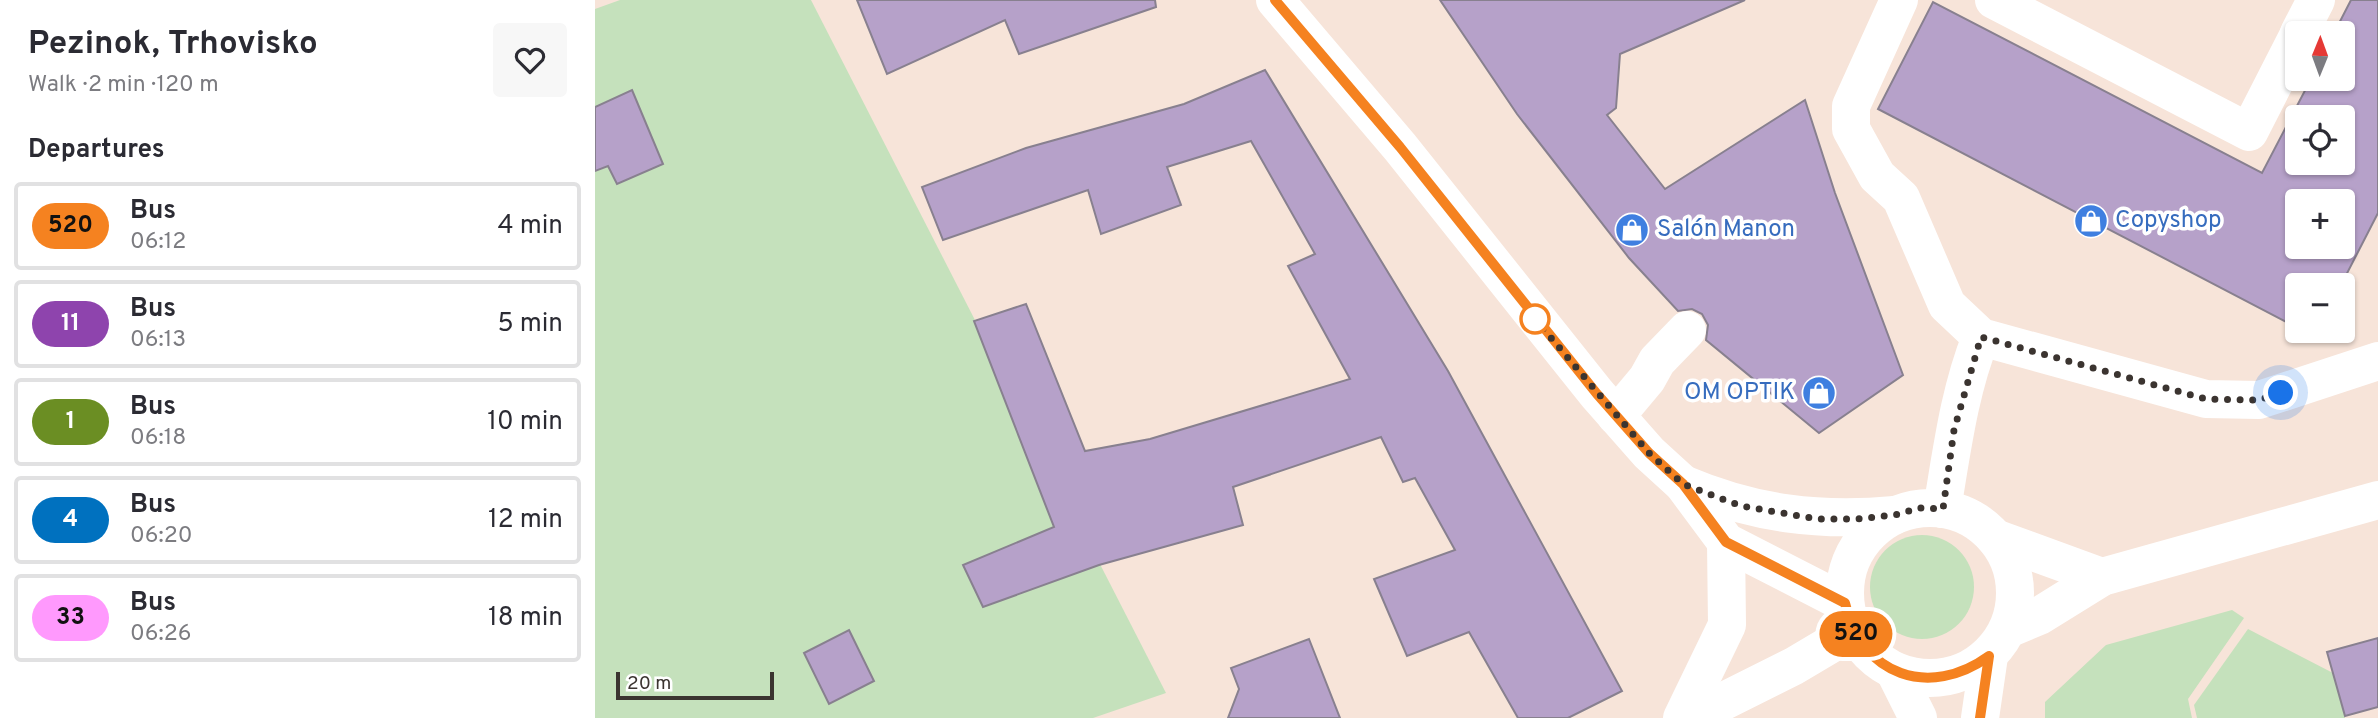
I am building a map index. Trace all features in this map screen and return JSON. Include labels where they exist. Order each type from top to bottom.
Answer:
[{"type":"street","points":[[1275,0],[1392,137],[1535,320],[1649,453],[1683,484],[1726,542],[1849,617]]},
{"type":"street","points":[[1899,0],[1851,106],[1851,129],[1877,176],[1901,198],[1947,305],[1981,337],[2206,399],[2259,400],[2378,361]]},
{"type":"street","points":[[1994,0],[2249,132],[2285,60]]},
{"type":"street","points":[[2305,21],[2316,0]]},
{"type":"street","points":[[1616,416],[1647,379],[1657,361],[1687,330]]},
{"type":"street","points":[[1943,509],[1954,430],[1981,337]]},
{"type":"street","points":[[1683,484],[1741,506],[1779,515],[1817,519],[1895,515],[1919,508],[1943,509],[1980,523],[1995,538],[2013,572],[2015,610],[1999,642],[1980,718]]},
{"type":"street","points":[[1895,515],[1862,541],[1851,560],[1845,581],[1849,617],[1871,655],[1895,672],[1915,677],[1954,676],[1973,668],[1999,642],[2102,577],[2378,500]]},
{"type":"street","points":[[1995,538],[2102,577]]},
{"type":"street","points":[[1682,718],[1727,625],[1726,542]]},
{"type":"street","points":[[1690,718],[1794,666],[1849,617]]},
{"type":"street","points":[[1895,672],[1918,718]]},
{"type":"green space","points":[[620,0],[811,0],[1166,693],[1093,718],[595,718],[595,9]]},
{"type":"green space","points":[[1922,535],[1942,539],[1959,550],[1970,567],[1974,587],[1970,607],[1959,624],[1942,635],[1922,639],[1902,635],[1885,624],[1874,607],[1870,587],[1874,567],[1885,550],[1902,539]]},
{"type":"green space","points":[[2232,610],[2244,618],[2188,699],[2192,718],[2045,718],[2045,702],[2106,645]]},
{"type":"green space","points":[[2248,629],[2333,673],[2345,718],[2197,718],[2194,705]]},
{"type":"building","points":[[857,0],[1155,0],[1156,7],[1019,54],[1005,20],[887,74]]},
{"type":"building","points":[[1440,0],[1745,0],[1620,54],[1616,108],[1607,115],[1665,189],[1805,100],[1835,193],[1903,375],[1819,433],[1706,340],[1708,325],[1702,314],[1692,309],[1678,311],[1629,258],[1517,114]]},
{"type":"building","points":[[2351,0],[2378,0],[2378,213],[2355,258],[2355,189],[2285,189],[2285,259],[2354,259],[2347,273],[2285,273],[2285,321],[1878,109],[1933,2],[2262,173],[2285,129],[2285,175],[2355,175],[2355,105],[2297,105],[2305,91],[2355,91],[2355,21],[2340,21]]},
{"type":"building","points":[[1265,70],[1448,371],[1622,691],[1568,718],[1518,718],[1469,632],[1407,656],[1374,579],[1455,550],[1415,478],[1403,482],[1381,437],[1233,487],[1243,525],[1099,565],[983,607],[963,565],[1054,527],[974,321],[1026,304],[1085,451],[1150,439],[1350,379],[1288,266],[1315,254],[1251,141],[1167,167],[1181,205],[1101,234],[1088,190],[943,240],[922,187],[1026,148],[1184,104]]},
{"type":"building","points":[[632,90],[663,164],[617,184],[608,166],[595,171],[595,107]]},
{"type":"building","points":[[849,630],[874,681],[829,704],[804,653]]},
{"type":"building","points":[[2378,638],[2378,707],[2345,716],[2327,652]]},
{"type":"building","points":[[1309,639],[1340,718],[1228,718],[1239,689],[1231,668]]},
{"type":"bus line","name":"520","points":[[1275,0],[1400,147],[1535,320],[1649,453],[1683,484],[1726,542],[1845,603],[1853,631],[1871,655],[1895,672],[1934,679],[1954,676],[1973,668],[1989,656],[1980,718]]},
{"type":"place","name":"Copyshop","points":[[2091,221]]},
{"type":"place","name":"Salón Manon","points":[[1632,230]]},
{"type":"place","name":"OM OPTIK","points":[[1819,393]]},
{"type":"route","points":[[1535,319],[1649,453],[1683,484],[1741,506],[1779,515],[1817,519],[1856,519],[1895,515],[1919,508],[1943,509],[1954,430],[1971,361],[1981,337],[2206,399],[2259,400],[2281,393]]}]
